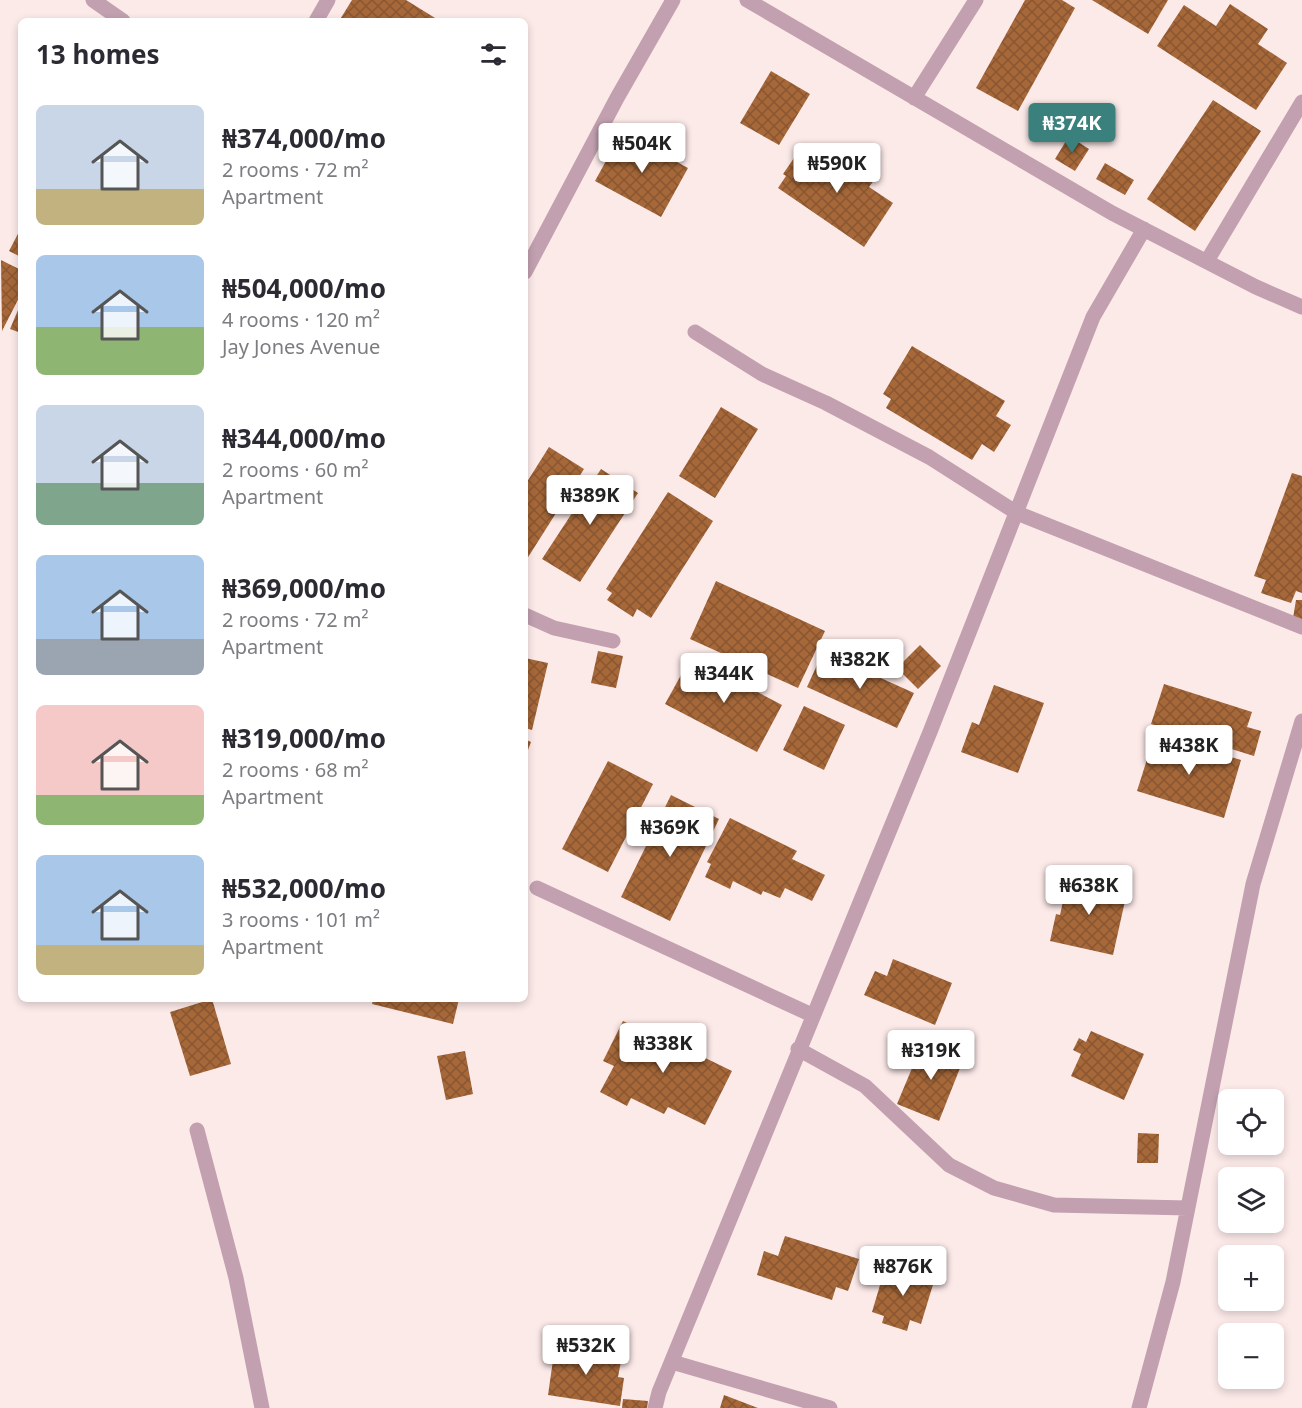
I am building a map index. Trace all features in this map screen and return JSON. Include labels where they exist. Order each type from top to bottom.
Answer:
[{"type":"street","points":[[93,0],[119,18]]},
{"type":"street","points":[[318,18],[328,0]]},
{"type":"street","points":[[528,267],[617,98],[673,0]]},
{"type":"street","points":[[747,0],[1144,229],[1257,287],[1302,307]]},
{"type":"street","points":[[914,98],[976,0]]},
{"type":"street","points":[[1207,261],[1302,102]]},
{"type":"street","points":[[655,1408],[798,1049],[1017,513],[1093,317],[1144,229]]},
{"type":"street","points":[[695,332],[762,374],[826,403],[929,458],[1017,513],[1302,627]]},
{"type":"street","points":[[528,616],[555,628],[613,641]]},
{"type":"street","points":[[1138,1408],[1173,1282],[1252,884],[1302,721]]},
{"type":"street","points":[[537,888],[812,1015]]},
{"type":"street","points":[[798,1049],[865,1086],[949,1165],[994,1188],[1054,1205],[1188,1208]]},
{"type":"street","points":[[197,1130],[236,1278],[262,1408]]},
{"type":"street","points":[[672,1362],[830,1408]]},
{"type":"building","points":[[352,0],[406,0],[435,18],[341,18]]},
{"type":"building","points":[[1025,0],[1062,0],[1075,8],[1018,111],[976,88]]},
{"type":"building","points":[[1092,0],[1168,0],[1148,34]]},
{"type":"building","points":[[1230,4],[1268,29],[1258,44],[1287,63],[1256,110],[1157,46],[1184,5],[1216,26]]},
{"type":"building","points":[[771,71],[810,94],[779,145],[740,123]]},
{"type":"building","points":[[1213,100],[1261,131],[1195,231],[1147,199]]},
{"type":"building","points":[[622,132],[688,168],[661,217],[595,181]]},
{"type":"building","points":[[1069,136],[1089,149],[1075,171],[1055,159]]},
{"type":"building","points":[[803,145],[844,172],[853,160],[877,176],[869,187],[893,203],[864,247],[778,188],[786,176],[783,174]]},
{"type":"building","points":[[1105,163],[1134,180],[1125,195],[1096,179]]},
{"type":"building","points":[[18,234],[18,256],[9,251]]},
{"type":"building","points":[[1,260],[18,268],[18,300],[2,331]]},
{"type":"building","points":[[18,310],[18,332],[10,329]]},
{"type":"building","points":[[912,346],[1005,401],[996,416],[1011,425],[994,452],[982,444],[972,460],[886,408],[891,399],[883,394]]},
{"type":"building","points":[[721,407],[758,429],[715,498],[679,476]]},
{"type":"building","points":[[549,447],[584,469],[528,557],[528,480]]},
{"type":"building","points":[[601,469],[638,493],[580,582],[542,559]]},
{"type":"building","points":[[1292,473],[1302,476],[1302,593],[1296,591],[1291,603],[1261,593],[1266,580],[1254,576]]},
{"type":"building","points":[[668,492],[713,521],[651,618],[637,609],[633,617],[607,600],[612,593],[606,589]]},
{"type":"building","points":[[716,581],[825,631],[798,688],[690,639]]},
{"type":"building","points":[[1296,600],[1302,600],[1302,619],[1293,618]]},
{"type":"building","points":[[920,645],[941,666],[918,689],[897,668]]},
{"type":"building","points":[[598,651],[623,656],[616,688],[591,683]]},
{"type":"building","points":[[823,652],[914,693],[897,728],[807,687]]},
{"type":"building","points":[[691,657],[782,705],[757,752],[665,704]]},
{"type":"building","points":[[528,659],[548,663],[532,730],[528,729]]},
{"type":"building","points":[[1164,684],[1252,712],[1247,727],[1261,731],[1254,756],[1151,724]]},
{"type":"building","points":[[994,685],[1044,703],[1018,773],[961,752],[972,722],[979,725]]},
{"type":"building","points":[[804,706],[845,725],[824,770],[783,750]]},
{"type":"building","points":[[1155,734],[1241,760],[1224,818],[1137,791]]},
{"type":"building","points":[[608,761],[653,784],[608,872],[562,849]]},
{"type":"building","points":[[671,795],[719,819],[670,921],[621,897]]},
{"type":"building","points":[[730,818],[797,851],[792,859],[825,875],[812,901],[785,888],[780,898],[763,891],[761,895],[733,881],[730,889],[705,877],[711,864],[707,862]]},
{"type":"building","points":[[1069,874],[1102,881],[1101,887],[1127,892],[1113,955],[1050,941],[1056,914],[1060,915]]},
{"type":"building","points":[[893,959],[952,983],[935,1025],[864,995],[875,971],[887,976]]},
{"type":"building","points":[[202,1002],[213,1002],[231,1064],[190,1076],[170,1012]]},
{"type":"building","points":[[372,1002],[458,1002],[453,1024],[372,1004]]},
{"type":"building","points":[[623,1021],[666,1042],[672,1031],[697,1043],[693,1052],[732,1071],[705,1125],[668,1107],[664,1114],[631,1098],[627,1106],[600,1092],[614,1066],[603,1061]]},
{"type":"building","points":[[1091,1031],[1144,1054],[1124,1100],[1071,1076],[1081,1054],[1073,1050],[1079,1038],[1086,1042]]},
{"type":"building","points":[[923,1042],[964,1058],[939,1121],[897,1104]]},
{"type":"building","points":[[465,1051],[473,1094],[446,1100],[437,1056]]},
{"type":"building","points":[[1138,1133],[1159,1134],[1158,1163],[1137,1163]]},
{"type":"building","points":[[785,1236],[859,1259],[848,1291],[836,1287],[832,1300],[757,1275],[764,1251],[778,1256]]},
{"type":"building","points":[[886,1265],[935,1278],[921,1324],[910,1320],[907,1331],[882,1323],[884,1316],[872,1312]]},
{"type":"building","points":[[555,1346],[622,1356],[618,1377],[624,1378],[620,1406],[548,1395]]},
{"type":"building","points":[[724,1395],[758,1408],[720,1408]]},
{"type":"building","points":[[623,1399],[648,1401],[647,1408],[622,1408]]}]
